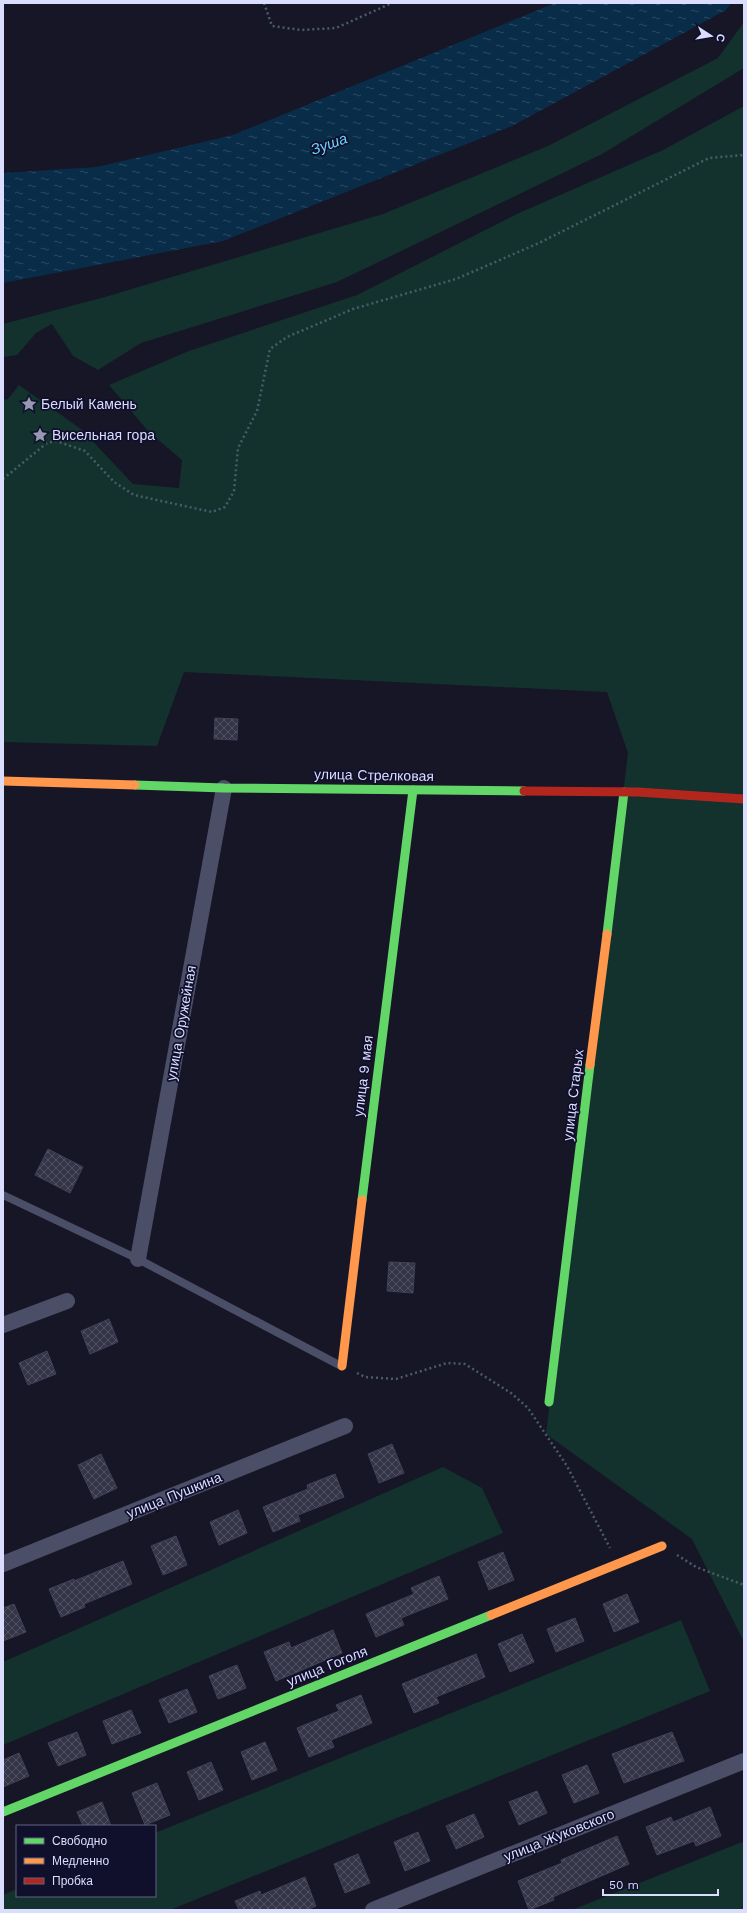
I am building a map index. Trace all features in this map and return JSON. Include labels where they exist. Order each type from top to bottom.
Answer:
[{"type":"street","name":"улица Стрелковая","points":[[3,781],[224,788],[624,792],[744,799]]},
{"type":"street","name":"улица Оружейная","points":[[138,1259],[224,788]]},
{"type":"street","name":"улица 9 мая","points":[[342,1366],[413,790]]},
{"type":"street","name":"улица Старых","points":[[549,1402],[624,792]]},
{"type":"street","points":[[3,1325],[67,1301]]},
{"type":"street","name":"улица Пушкина","points":[[3,1564],[345,1426]]},
{"type":"street","name":"улица Гоголя","points":[[3,1812],[662,1546]]},
{"type":"street","name":"улица Жуковского","points":[[373,1910],[744,1761]]},
{"type":"lane","points":[[3,1195],[138,1259],[342,1366]]},
{"type":"path","points":[[264,3],[272,26],[301,30],[336,28],[392,3]]},
{"type":"path","points":[[3,479],[47,443],[56,442],[85,451],[114,482],[134,495],[212,512],[224,507],[234,491],[238,448],[257,411],[270,349],[287,337],[353,309],[456,279],[538,243],[710,158],[744,155]]},
{"type":"path","points":[[342,1366],[365,1377],[396,1379],[447,1363],[465,1364],[511,1393],[528,1408],[567,1466],[618,1564]]},
{"type":"path","points":[[662,1546],[696,1566],[744,1585]]},
{"type":"green space","points":[[744,22],[744,68],[602,154],[337,282],[141,343],[98,370],[73,356],[52,324],[36,333],[17,355],[3,357],[3,324],[105,297],[383,214],[548,146],[718,58]]},
{"type":"green space","points":[[744,106],[744,1642],[692,1539],[546,1434],[628,753],[607,692],[184,672],[157,746],[3,742],[3,400],[8,399],[19,385],[81,429],[133,484],[179,488],[182,460],[149,432],[109,385],[189,351],[357,295],[519,213],[663,150]]},
{"type":"green space","points":[[443,1467],[482,1488],[503,1533],[3,1745],[3,1662]]},
{"type":"green space","points":[[681,1620],[710,1691],[170,1910],[3,1910],[3,1895],[16,1889],[16,1897],[156,1897],[156,1833]]},
{"type":"green space","points":[[742,1842],[744,1843],[744,1910],[572,1910]]},
{"type":"water","name":"Зуша","points":[[555,3],[731,3],[726,10],[512,126],[223,241],[3,283],[3,173],[97,167],[233,135]]},
{"type":"building","points":[[215,718],[238,719],[237,740],[214,739]]},
{"type":"building","points":[[48,1149],[83,1167],[70,1193],[35,1175]]},
{"type":"building","points":[[389,1262],[415,1263],[413,1293],[387,1291]]},
{"type":"building","points":[[109,1319],[118,1342],[90,1354],[81,1331]]},
{"type":"building","points":[[47,1351],[56,1374],[28,1385],[19,1363]]},
{"type":"building","points":[[392,1444],[404,1473],[379,1483],[368,1454]]},
{"type":"building","points":[[101,1454],[117,1488],[94,1499],[78,1465]]},
{"type":"building","points":[[335,1474],[344,1497],[298,1515],[300,1521],[273,1532],[263,1507],[308,1489],[307,1485]]},
{"type":"building","points":[[238,1510],[247,1533],[219,1545],[210,1522]]},
{"type":"building","points":[[176,1536],[187,1565],[163,1575],[151,1546]]},
{"type":"building","points":[[503,1552],[514,1580],[489,1590],[478,1562]]},
{"type":"building","points":[[123,1561],[132,1584],[84,1604],[85,1607],[61,1617],[49,1589],[74,1579],[74,1581]]},
{"type":"building","points":[[439,1576],[448,1599],[401,1618],[404,1625],[376,1637],[366,1614],[414,1594],[411,1588]]},
{"type":"building","points":[[627,1594],[639,1622],[614,1632],[603,1604]]},
{"type":"building","points":[[14,1604],[26,1632],[3,1641],[3,1608]]},
{"type":"building","points":[[575,1618],[584,1641],[556,1652],[547,1629]]},
{"type":"building","points":[[333,1630],[342,1653],[276,1681],[264,1652],[289,1642],[291,1648]]},
{"type":"building","points":[[522,1634],[534,1662],[510,1672],[498,1644]]},
{"type":"building","points":[[476,1654],[485,1677],[436,1697],[439,1703],[414,1713],[402,1684]]},
{"type":"building","points":[[237,1665],[246,1688],[218,1699],[209,1676]]},
{"type":"building","points":[[187,1689],[197,1712],[169,1723],[159,1700]]},
{"type":"building","points":[[361,1695],[372,1723],[331,1740],[334,1747],[309,1757],[297,1728],[339,1711],[336,1705]]},
{"type":"building","points":[[131,1710],[141,1733],[112,1744],[103,1721]]},
{"type":"building","points":[[77,1732],[86,1755],[58,1766],[48,1743]]},
{"type":"building","points":[[672,1732],[684,1761],[624,1783],[612,1754]]},
{"type":"building","points":[[265,1742],[277,1770],[252,1780],[241,1752]]},
{"type":"building","points":[[19,1753],[29,1776],[3,1787],[3,1760]]},
{"type":"building","points":[[211,1762],[223,1790],[199,1800],[187,1772]]},
{"type":"building","points":[[587,1765],[599,1793],[574,1803],[562,1775]]},
{"type":"building","points":[[157,1783],[170,1815],[145,1825],[132,1793]]},
{"type":"building","points":[[537,1791],[547,1813],[519,1825],[509,1802]]},
{"type":"building","points":[[102,1802],[111,1825],[83,1825],[77,1812]]},
{"type":"building","points":[[710,1807],[721,1836],[696,1846],[694,1841],[657,1855],[646,1827],[671,1817],[673,1822]]},
{"type":"building","points":[[474,1814],[484,1837],[456,1849],[446,1826]]},
{"type":"building","points":[[418,1832],[430,1861],[405,1871],[394,1842]]},
{"type":"building","points":[[617,1836],[629,1864],[553,1897],[554,1900],[529,1910],[518,1881],[562,1863],[561,1860]]},
{"type":"building","points":[[358,1854],[370,1883],[345,1893],[334,1864]]},
{"type":"building","points":[[305,1877],[316,1906],[307,1910],[239,1910],[235,1901],[260,1891],[261,1895]]},
{"type":"traffic: fast","points":[[135,785],[224,788],[524,791]]},
{"type":"traffic: fast","points":[[362,1200],[413,790]]},
{"type":"traffic: fast","points":[[607,934],[624,792]]},
{"type":"traffic: fast","points":[[549,1402],[590,1065]]},
{"type":"traffic: fast","points":[[3,1812],[491,1615]]},
{"type":"traffic: slow","points":[[3,781],[135,785]]},
{"type":"traffic: slow","points":[[590,1065],[607,934]]},
{"type":"traffic: slow","points":[[342,1366],[362,1200]]},
{"type":"traffic: slow","points":[[491,1615],[662,1546]]},
{"type":"traffic: jam","points":[[524,791],[638,792],[744,799]]},
{"type":"place","name":"Белый Камень","points":[[29,404]]},
{"type":"place","name":"Висельная гора","points":[[40,435]]}]
